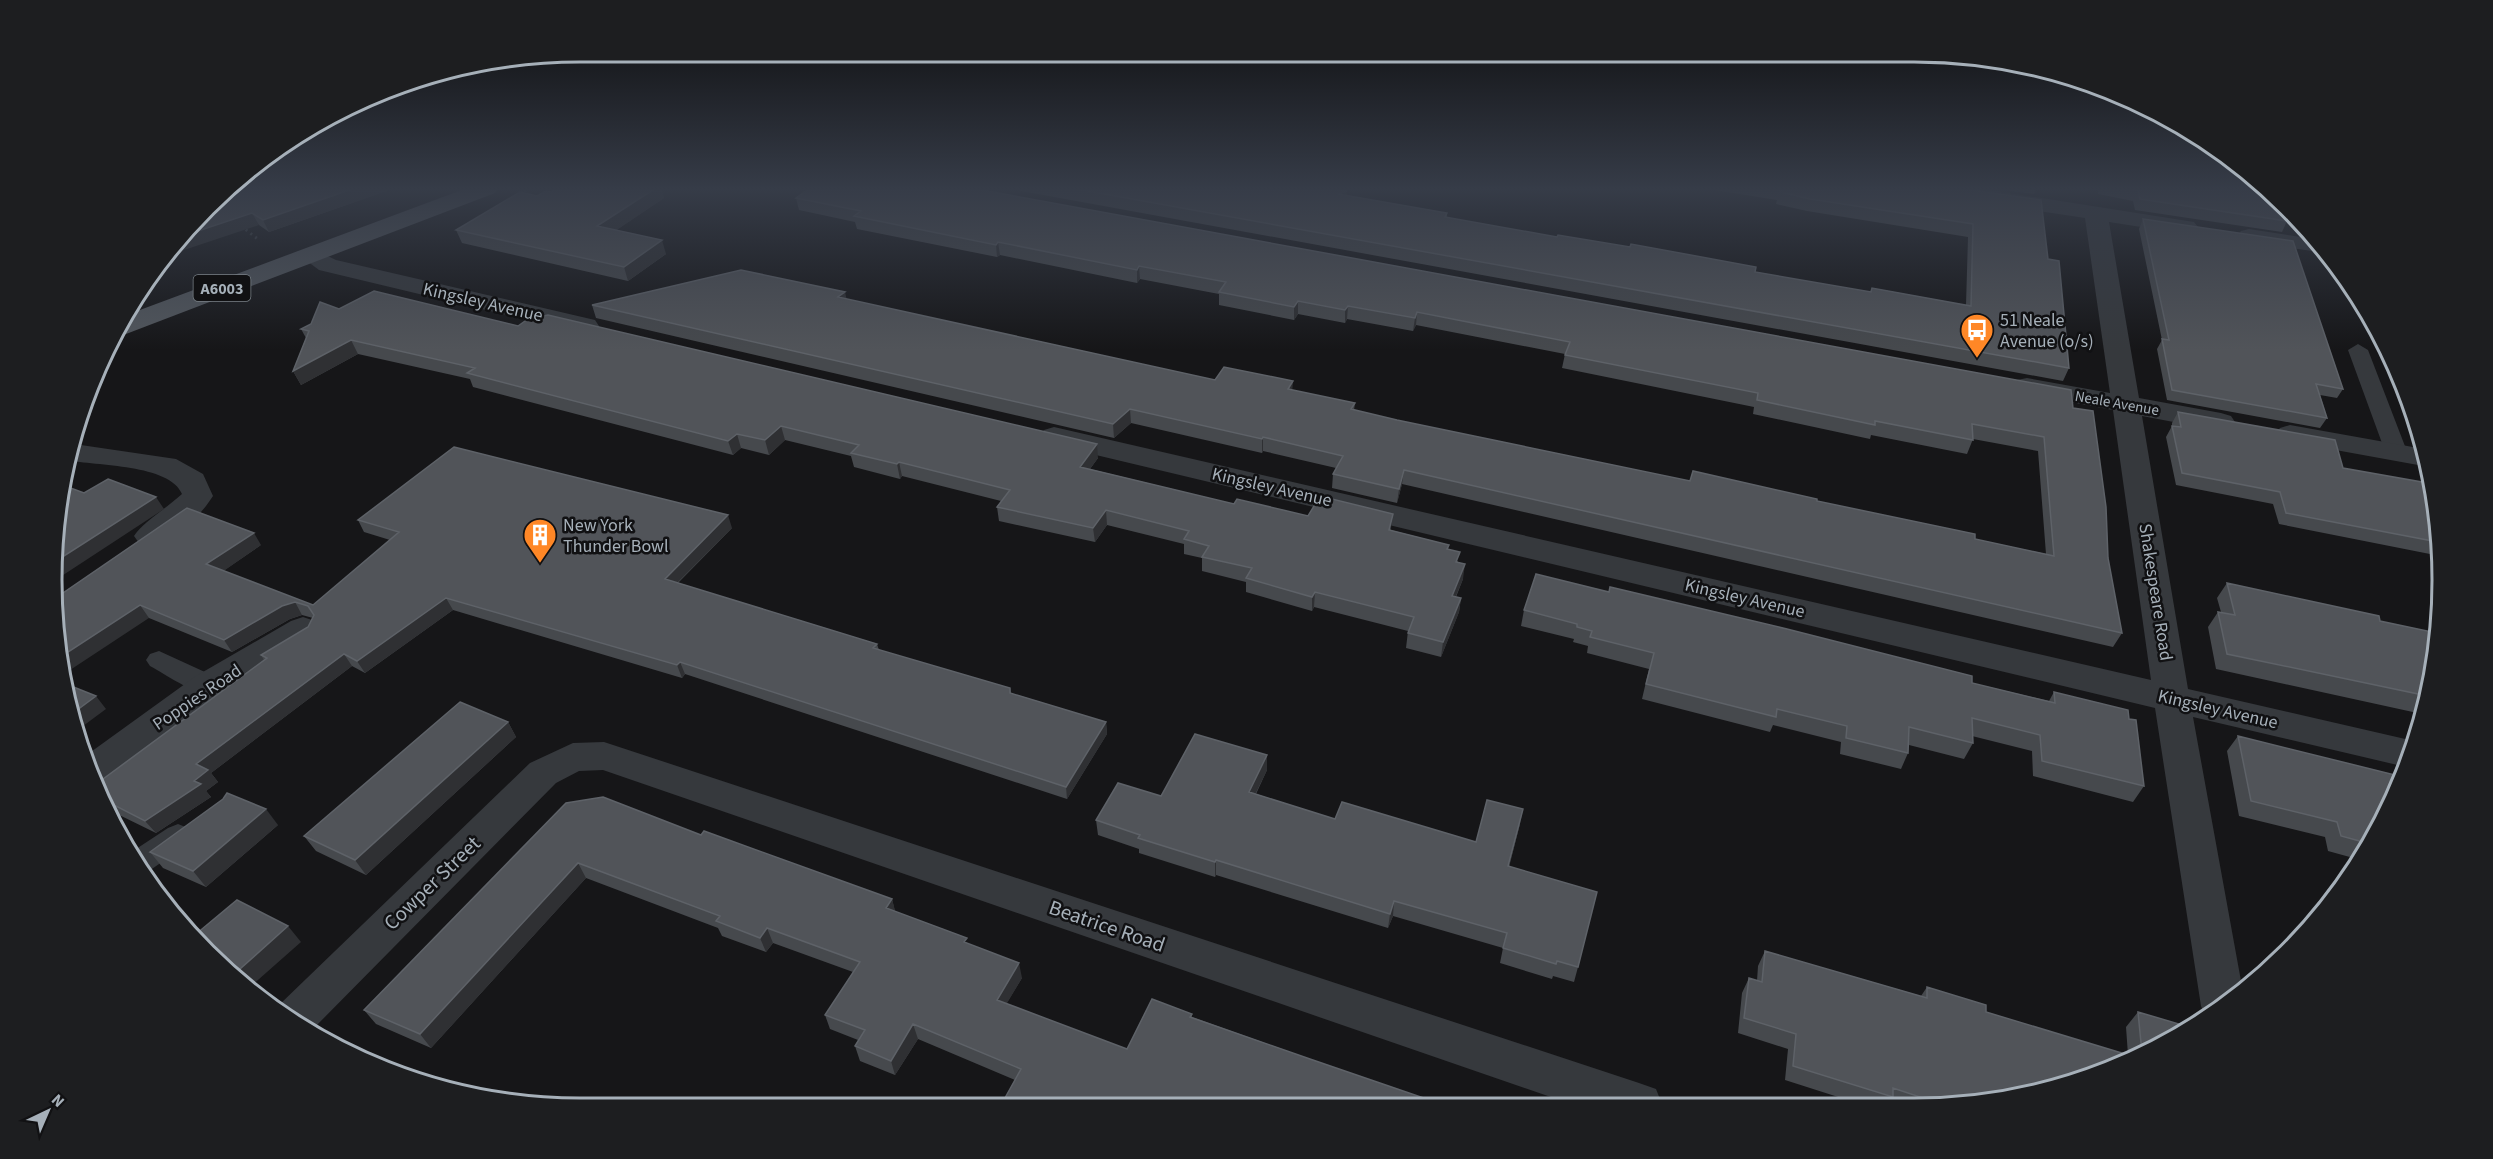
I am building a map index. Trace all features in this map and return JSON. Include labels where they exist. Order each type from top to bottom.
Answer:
[{"type":"main road","name":"A6003","points":[[129,324],[344,242]]},
{"type":"street","name":"Shakespeare Road","points":[[2101,242],[2221,996]]},
{"type":"street","points":[[2288,242],[2309,245]]},
{"type":"street","name":"Kingsley Avenue","points":[[311,255],[328,265],[608,331]]},
{"type":"street","name":"Neale Avenue","points":[[1999,381],[2417,457]]},
{"type":"street","name":"Kingsley Avenue","points":[[1028,430],[2402,752]]},
{"type":"street","points":[[77,453],[165,465],[192,481],[198,496],[176,518],[131,549]]},
{"type":"street","name":"Poppies Road","points":[[97,768],[209,686],[303,629]]},
{"type":"street","name":"Beatrice Road","points":[[573,757],[604,756],[1618,1098]]},
{"type":"street","name":"Cowper Street","points":[[298,1014],[543,773],[573,757]]},
{"type":"lane","points":[[2358,350],[2397,454]]},
{"type":"lane","points":[[159,660],[209,686]]},
{"type":"lane","points":[[144,859],[195,824]]},
{"type":"building","points":[[511,242],[659,242],[624,267]]},
{"type":"building","points":[[982,242],[998,242],[996,245]]},
{"type":"building","points":[[998,242],[1266,242],[2071,390],[2073,408],[2093,411],[2106,507],[2108,558],[2122,633],[1404,470],[1399,489],[1333,474],[1343,456],[1263,437],[1262,439],[1130,409],[1113,424],[592,305],[741,270],[845,292],[838,297],[1215,380],[1224,367],[1293,381],[1288,389],[1355,403],[1351,409],[1397,420],[1690,481],[1693,471],[1817,499],[1817,501],[1975,534],[1975,539],[2054,556],[2044,437],[1972,424],[1973,440],[1875,421],[1875,425],[1757,400],[1758,393],[1565,355],[1570,342],[1417,312],[1415,318],[1348,306],[1345,310],[1298,301],[1294,307],[1219,292],[1226,282],[1139,266],[1137,270]]},
{"type":"building","points":[[1371,242],[1601,242],[1630,247],[1631,244],[1756,267],[1755,272],[1871,292],[1872,288],[1971,306],[1973,242],[2046,242],[2048,259],[2059,261],[2069,368]]},
{"type":"building","points":[[2148,242],[2293,242],[2343,389],[2316,384],[2327,418],[2172,390],[2162,339],[2169,340]]},
{"type":"building","points":[[374,291],[518,326],[528,319],[548,315],[1097,444],[1080,467],[1234,504],[1237,499],[1308,516],[1320,496],[1393,514],[1389,530],[1449,545],[1447,549],[1460,552],[1456,562],[1465,564],[1452,596],[1461,598],[1443,642],[1408,633],[1414,617],[1315,592],[1312,597],[1246,578],[1252,568],[1202,557],[1209,546],[1184,539],[1189,531],[1106,510],[1093,528],[997,507],[1010,490],[899,462],[897,464],[851,453],[859,445],[781,426],[765,440],[737,434],[728,441],[467,373],[475,368],[351,340],[293,371],[309,331],[301,329],[311,324],[320,302],[339,309]]},
{"type":"building","points":[[2178,412],[2335,440],[2343,468],[2423,482],[2430,540],[2286,513],[2280,492],[2182,473],[2172,426],[2181,427]]},
{"type":"building","points":[[454,447],[728,515],[665,579],[877,644],[873,648],[1010,688],[1010,693],[1106,722],[1066,787],[680,662],[677,665],[446,598],[357,661],[344,654],[196,764],[208,770],[194,781],[201,784],[145,821],[113,805],[102,780],[267,658],[261,655],[308,627],[314,615],[308,606],[295,602],[282,606],[224,640],[140,605],[67,653],[62,593],[187,508],[254,533],[206,564],[313,605],[399,532],[358,520]]},
{"type":"building","points":[[108,479],[156,497],[63,557],[70,488],[84,493]]},
{"type":"building","points":[[1536,574],[1609,592],[1610,587],[1787,629],[1972,676],[1972,683],[2055,703],[2054,692],[2128,710],[2129,719],[2136,720],[2144,786],[2042,761],[2040,735],[1972,718],[1973,743],[1909,727],[1908,753],[1846,738],[1847,726],[1777,709],[1776,717],[1646,684],[1654,653],[1590,637],[1592,631],[1577,627],[1577,624],[1524,610]]},
{"type":"building","points":[[2227,583],[2379,616],[2380,621],[2428,631],[2419,694],[2227,654],[2218,612],[2235,615]]},
{"type":"building","points":[[72,687],[96,696],[78,709]]},
{"type":"building","points":[[460,702],[508,722],[355,860],[304,836]]},
{"type":"building","points":[[1195,734],[1267,755],[1249,792],[1335,819],[1342,802],[1476,842],[1487,800],[1523,809],[1508,866],[1597,892],[1578,967],[1557,961],[1556,964],[1503,948],[1507,933],[1394,901],[1390,914],[1138,838],[1140,835],[1096,820],[1118,783],[1161,796]]},
{"type":"building","points":[[2238,736],[2393,775],[2360,841],[2341,836],[2337,822],[2251,801]]},
{"type":"building","points":[[227,793],[266,809],[193,871],[150,852],[223,799]]},
{"type":"building","points":[[603,797],[701,835],[704,831],[892,899],[886,908],[967,938],[964,942],[1019,963],[997,1000],[1127,1049],[1152,999],[1192,1014],[1190,1017],[1424,1098],[1005,1098],[1021,1069],[913,1024],[891,1061],[855,1046],[865,1030],[825,1015],[860,962],[767,928],[760,938],[716,921],[720,916],[578,863],[420,1034],[364,1010],[566,803]]},
{"type":"building","points":[[237,900],[288,926],[239,970],[199,931]]},
{"type":"building","points":[[1765,951],[1927,998],[1927,987],[1986,1005],[1986,1012],[2123,1053],[2080,1070],[2015,1088],[1922,1098],[1893,1088],[1893,1097],[1793,1066],[1796,1034],[1744,1018],[1749,978],[1762,982]]},
{"type":"building","points":[[2138,1012],[2179,1024],[2172,1028],[2141,1045]]},
{"type":"place","name":"51 Neale Avenue (o/s)","points":[[1977,359]]},
{"type":"place","name":"New York Thunder Bowl","points":[[540,564]]}]
